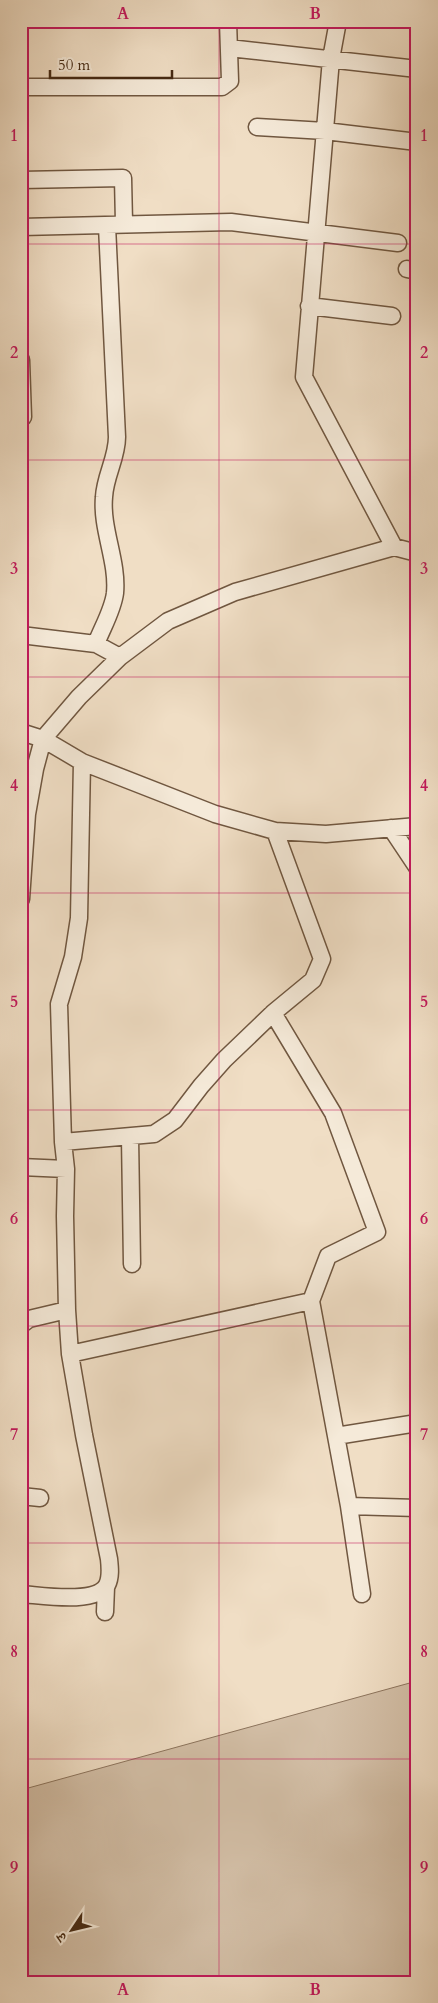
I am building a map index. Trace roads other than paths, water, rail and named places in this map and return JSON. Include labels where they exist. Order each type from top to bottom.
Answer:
[{"type":"street","points":[[21,87],[222,87],[230,81],[228,21]]},
{"type":"street","points":[[338,21],[331,59],[304,377],[394,547]]},
{"type":"street","points":[[229,48],[417,69]]},
{"type":"street","points":[[257,128],[325,131],[417,142]]},
{"type":"street","points":[[21,180],[122,178],[124,223]]},
{"type":"street","points":[[21,227],[107,226],[124,223],[231,222],[398,243]]},
{"type":"street","points":[[96,644],[115,596],[115,579],[104,499],[105,485],[117,450],[107,226]]},
{"type":"street","points":[[309,306],[392,316]]},
{"type":"street","points":[[21,360],[23,417]]},
{"type":"street","points":[[21,899],[27,814],[35,769],[43,739],[79,697],[120,658],[168,621],[234,592],[394,547],[417,553]]},
{"type":"street","points":[[21,634],[96,644],[120,658]]},
{"type":"street","points":[[21,732],[43,739],[82,762],[215,814],[275,831],[326,834],[417,826]]},
{"type":"street","points":[[82,762],[79,918],[72,957],[59,1004],[63,1142],[66,1169],[67,1310],[70,1354],[109,1559],[110,1576],[106,1587],[105,1612]]},
{"type":"street","points":[[391,828],[417,867]]},
{"type":"street","points":[[63,1142],[154,1134],[175,1120],[201,1086],[273,1013],[313,980],[322,959],[275,831]]},
{"type":"street","points":[[273,1013],[333,1113],[377,1232],[328,1256],[311,1301],[349,1506],[362,1594]]},
{"type":"street","points":[[130,1137],[132,1264]]},
{"type":"street","points":[[21,1167],[66,1169]]},
{"type":"street","points":[[70,1354],[311,1301]]},
{"type":"street","points":[[21,1325],[29,1319],[67,1310]]},
{"type":"street","points":[[336,1436],[417,1423]]},
{"type":"street","points":[[21,1496],[40,1498]]},
{"type":"street","points":[[349,1506],[417,1508]]},
{"type":"street","points":[[21,1594],[77,1598],[97,1593],[106,1587]]}]
